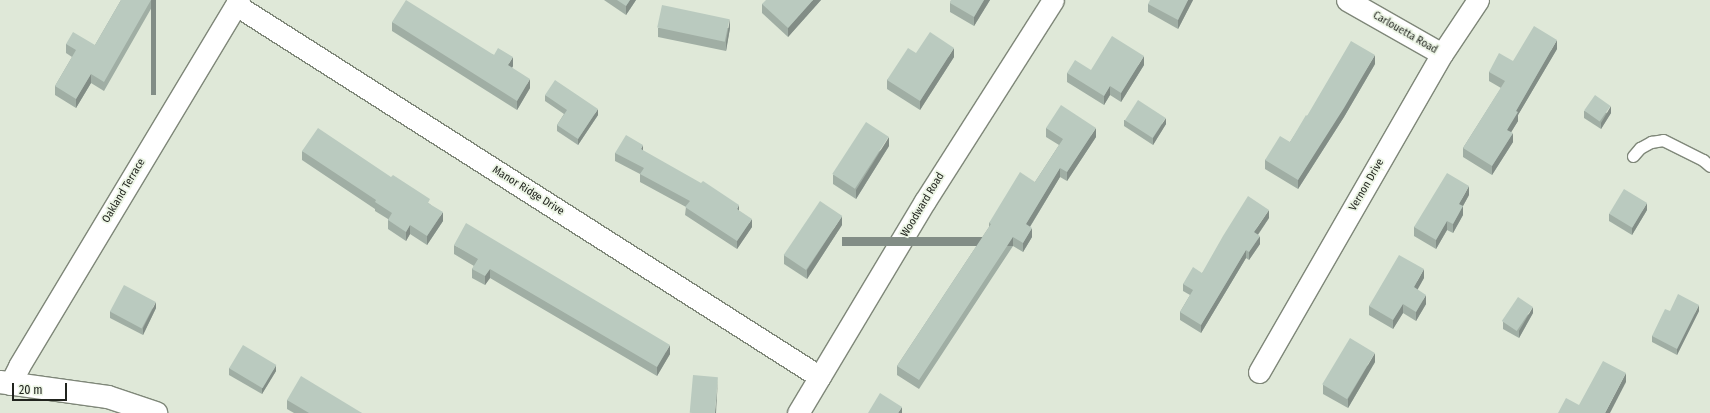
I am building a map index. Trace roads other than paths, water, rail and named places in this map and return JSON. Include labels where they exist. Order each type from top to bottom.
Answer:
[{"type":"street","name":"Woodward Road","points":[[798,413],[925,201],[1053,0]]},
{"type":"street","name":"Carlouetta Road","points":[[1347,0],[1442,54]]},
{"type":"street","name":"Vernon Drive","points":[[1259,372],[1442,54],[1478,0]]},
{"type":"street","name":"Manor Ridge Drive","points":[[237,3],[820,377]]},
{"type":"street","name":"Oakland Terrace","points":[[5,383],[19,366],[237,3]]},
{"type":"street","points":[[5,383],[108,397],[127,408],[156,413]]},
{"type":"lane","points":[[1633,156],[1640,148],[1651,142],[1663,140],[1703,160],[1710,166]]}]
